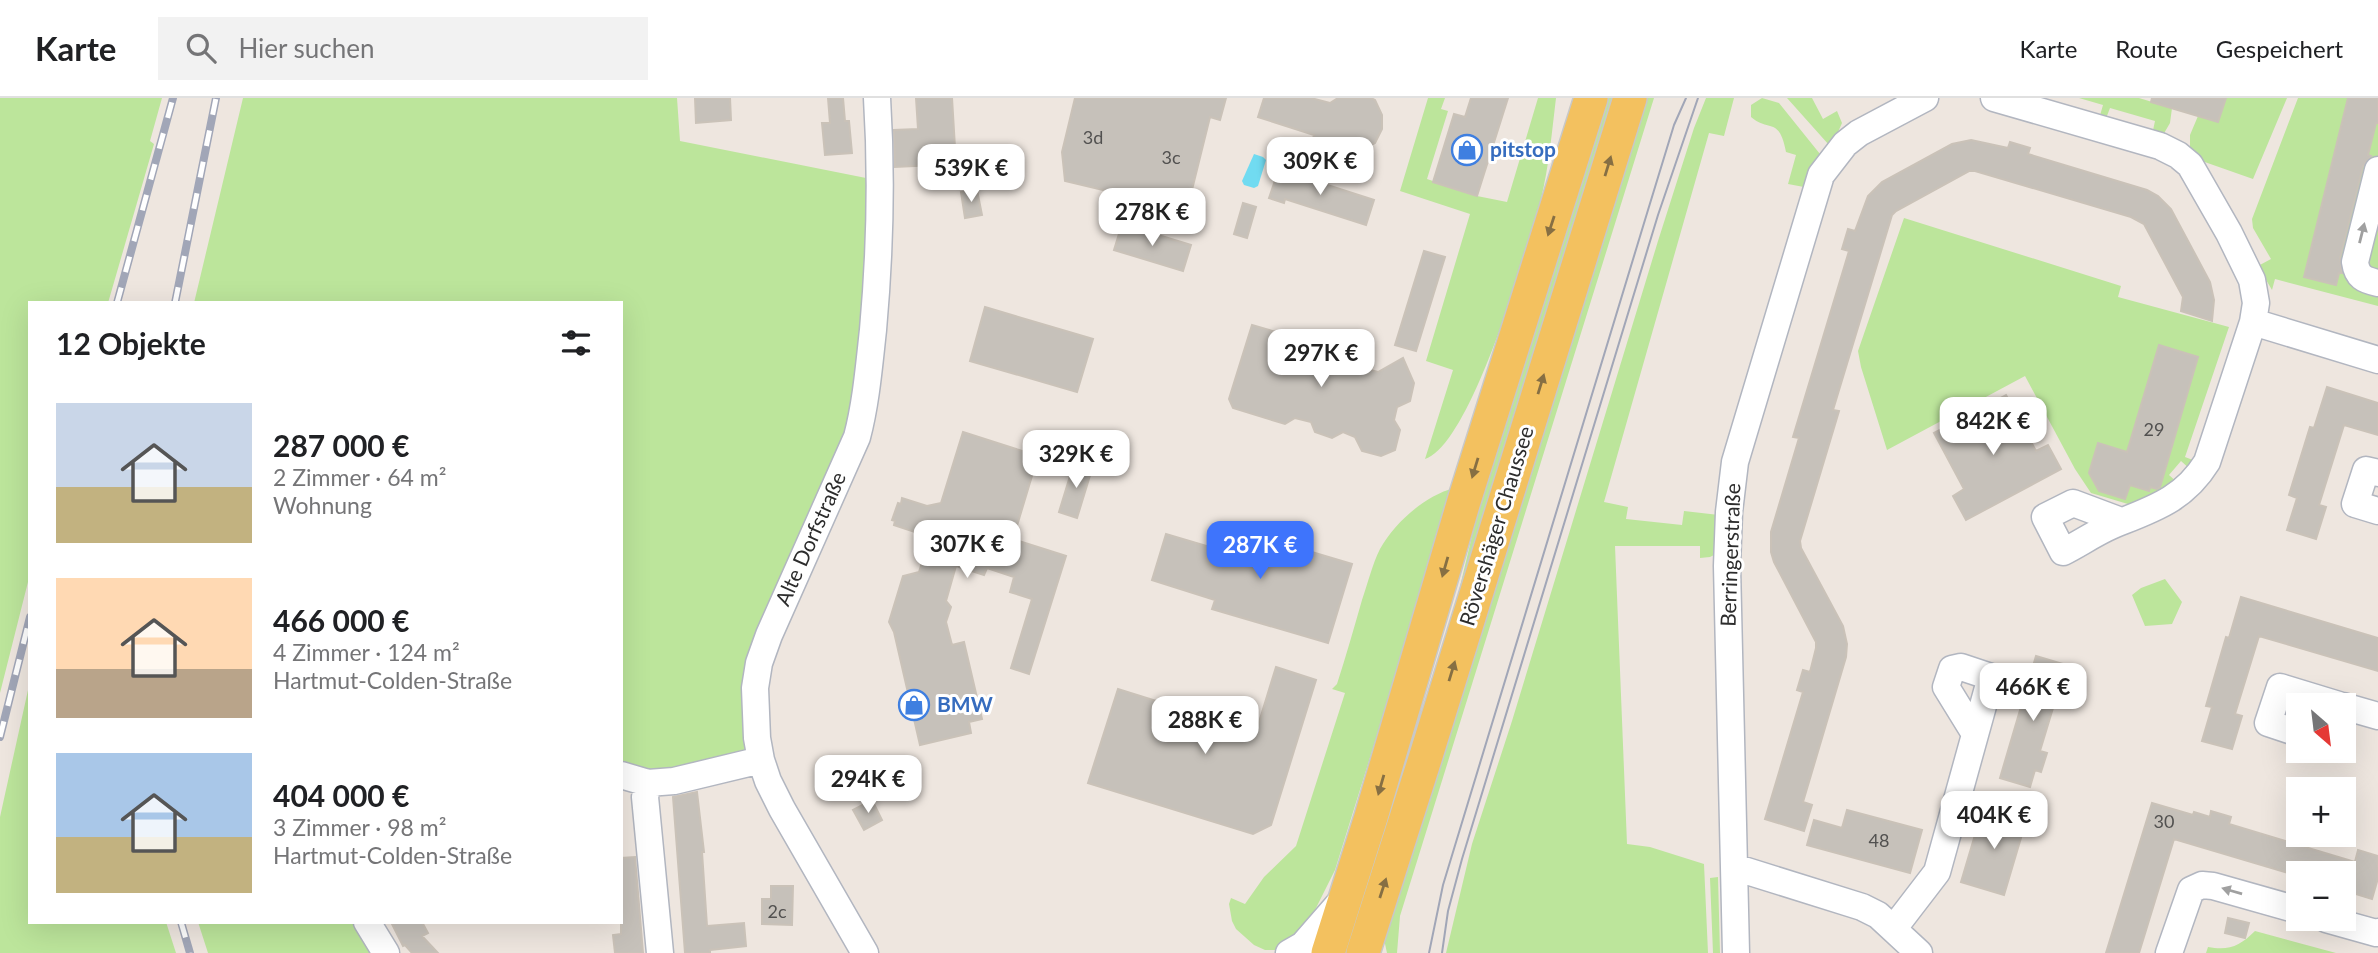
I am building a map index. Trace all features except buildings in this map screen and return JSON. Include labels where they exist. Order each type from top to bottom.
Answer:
[{"type":"main road","name":"Rövershäger Chaussee","points":[[1328,953],[1464,501],[1591,98]]},
{"type":"main road","name":"Rövershäger Chaussee","points":[[1363,953],[1630,98]]},
{"type":"street","name":"Alte Dorfstraße","points":[[865,953],[768,781],[761,760],[755,688],[759,663],[769,635],[857,437],[864,403],[876,298],[881,219],[877,98]]},
{"type":"street","name":"Berringerstraße","points":[[1737,953],[1727,566],[1729,512],[1735,462],[1821,175],[1839,151],[1859,133],[1925,98]]},
{"type":"street","points":[[1994,98],[2160,146],[2183,159],[2190,165],[2229,233],[2252,280],[2256,303],[2253,322],[2207,462],[2197,479],[2184,491],[2167,502],[2121,521]]},
{"type":"street","points":[[2378,170],[2355,262],[2358,276],[2378,284]]},
{"type":"street","points":[[2253,322],[2378,360]]},
{"type":"street","points":[[2378,473],[2366,470],[2355,504],[2378,511]]},
{"type":"street","points":[[2286,729],[2268,723],[2280,687],[2299,693]]},
{"type":"street","points":[[2356,710],[2378,716]]},
{"type":"street","points":[[1894,928],[1937,872],[1975,734]]},
{"type":"street","points":[[623,776],[648,783],[674,781],[761,760]]},
{"type":"street","points":[[648,783],[645,797],[660,953]]},
{"type":"street","points":[[1734,867],[1862,907],[1878,915],[1919,953]]},
{"type":"street","points":[[2169,953],[2191,890],[2202,885],[2286,907]]},
{"type":"street","name":"Rövershäger Chaussee","points":[[1289,953],[1303,944],[1347,895]]},
{"type":"street","points":[[368,924],[386,953]]},
{"type":"street","points":[[2356,927],[2378,932]]},
{"type":"green space","points":[[0,98],[162,98],[150,141],[154,144],[109,301],[28,301],[28,582],[0,693]]},
{"type":"green space","points":[[243,98],[677,98],[680,141],[871,179],[869,269],[854,408],[836,458],[786,566],[749,763],[623,775],[623,301],[194,301]]},
{"type":"green space","points":[[1428,98],[1445,98],[1441,109],[1448,111],[1427,179],[1477,196],[1507,202],[1538,98],[1556,98],[1541,199],[1511,299],[1461,419],[1443,446],[1425,459],[1453,370],[1426,361],[1470,214],[1400,191]]},
{"type":"green space","points":[[1605,98],[1619,98],[1454,612],[1476,519]]},
{"type":"green space","points":[[1640,98],[1654,98],[1400,916],[1397,953],[1387,953],[1384,939]]},
{"type":"green space","points":[[1706,98],[1734,98],[1724,136],[1709,133],[1604,502],[1628,507],[1626,519],[1682,525],[1684,511],[1719,515],[1718,553],[1710,557],[1700,558],[1700,546],[1615,546],[1627,844],[1650,847],[1704,864],[1708,953],[1446,953],[1472,844],[1658,241]]},
{"type":"green space","points":[[1762,98],[1779,103],[1820,154],[1804,187],[1788,184],[1796,155],[1786,152],[1777,129],[1751,117],[1751,105]]},
{"type":"green space","points":[[1787,98],[1812,98],[1823,119],[1837,111],[1842,123],[1835,139],[1829,145]]},
{"type":"green space","points":[[2079,98],[2139,98],[2172,108],[2170,123],[2163,135],[2152,135],[2155,121],[2110,108],[2105,121],[2099,119],[2103,105]]},
{"type":"green space","points":[[2226,98],[2287,98],[2253,179],[2199,160],[2190,149],[2190,135],[2198,116],[2218,121]]},
{"type":"green space","points":[[2298,98],[2378,98],[2378,306],[2275,279],[2272,290],[2258,266],[2271,259],[2253,228],[2252,219]]},
{"type":"green space","points":[[1904,218],[2121,286],[2118,297],[2229,327],[2185,457],[2198,462],[2191,470],[2181,461],[2169,475],[2179,484],[2138,507],[2091,493],[2075,469],[2025,376],[1887,450],[1858,351]]},
{"type":"green space","points":[[1454,488],[1335,870],[1300,940],[1279,950],[1265,950],[1254,945],[1236,929],[1229,904],[1231,898],[1245,904],[1264,877],[1296,846],[1345,693],[1332,689],[1337,684],[1380,549],[1394,529],[1412,511],[1432,497]]},
{"type":"green space","points":[[2165,579],[2182,602],[2172,624],[2145,626],[2132,595],[2141,588]]},
{"type":"green space","points":[[28,690],[28,924],[167,924],[176,953],[0,953],[0,817]]},
{"type":"green space","points":[[1718,877],[1720,953],[1713,953],[1710,878]]},
{"type":"green space","points":[[199,924],[368,924],[386,953],[208,953]]},
{"type":"green space","points":[[2255,931],[2336,953],[2206,953],[2208,947],[2234,946]]},
{"type":"water","points":[[1254,154],[1266,160],[1258,186],[1254,188],[1244,185],[1242,181]]},
{"type":"tram line","points":[[1429,953],[1443,885],[1674,125],[1686,98]]},
{"type":"tram line","points":[[1442,953],[1448,911],[1462,859],[1658,215],[1698,98]]},
{"type":"railway","points":[[118,301],[173,98]]},
{"type":"railway","points":[[175,301],[216,98]]},
{"type":"railway","points":[[0,737],[28,625]]},
{"type":"railway","points":[[182,924],[190,953]]},
{"type":"place","name":"pitstop","points":[[1467,150]]},
{"type":"place","name":"BMW","points":[[914,705]]}]
